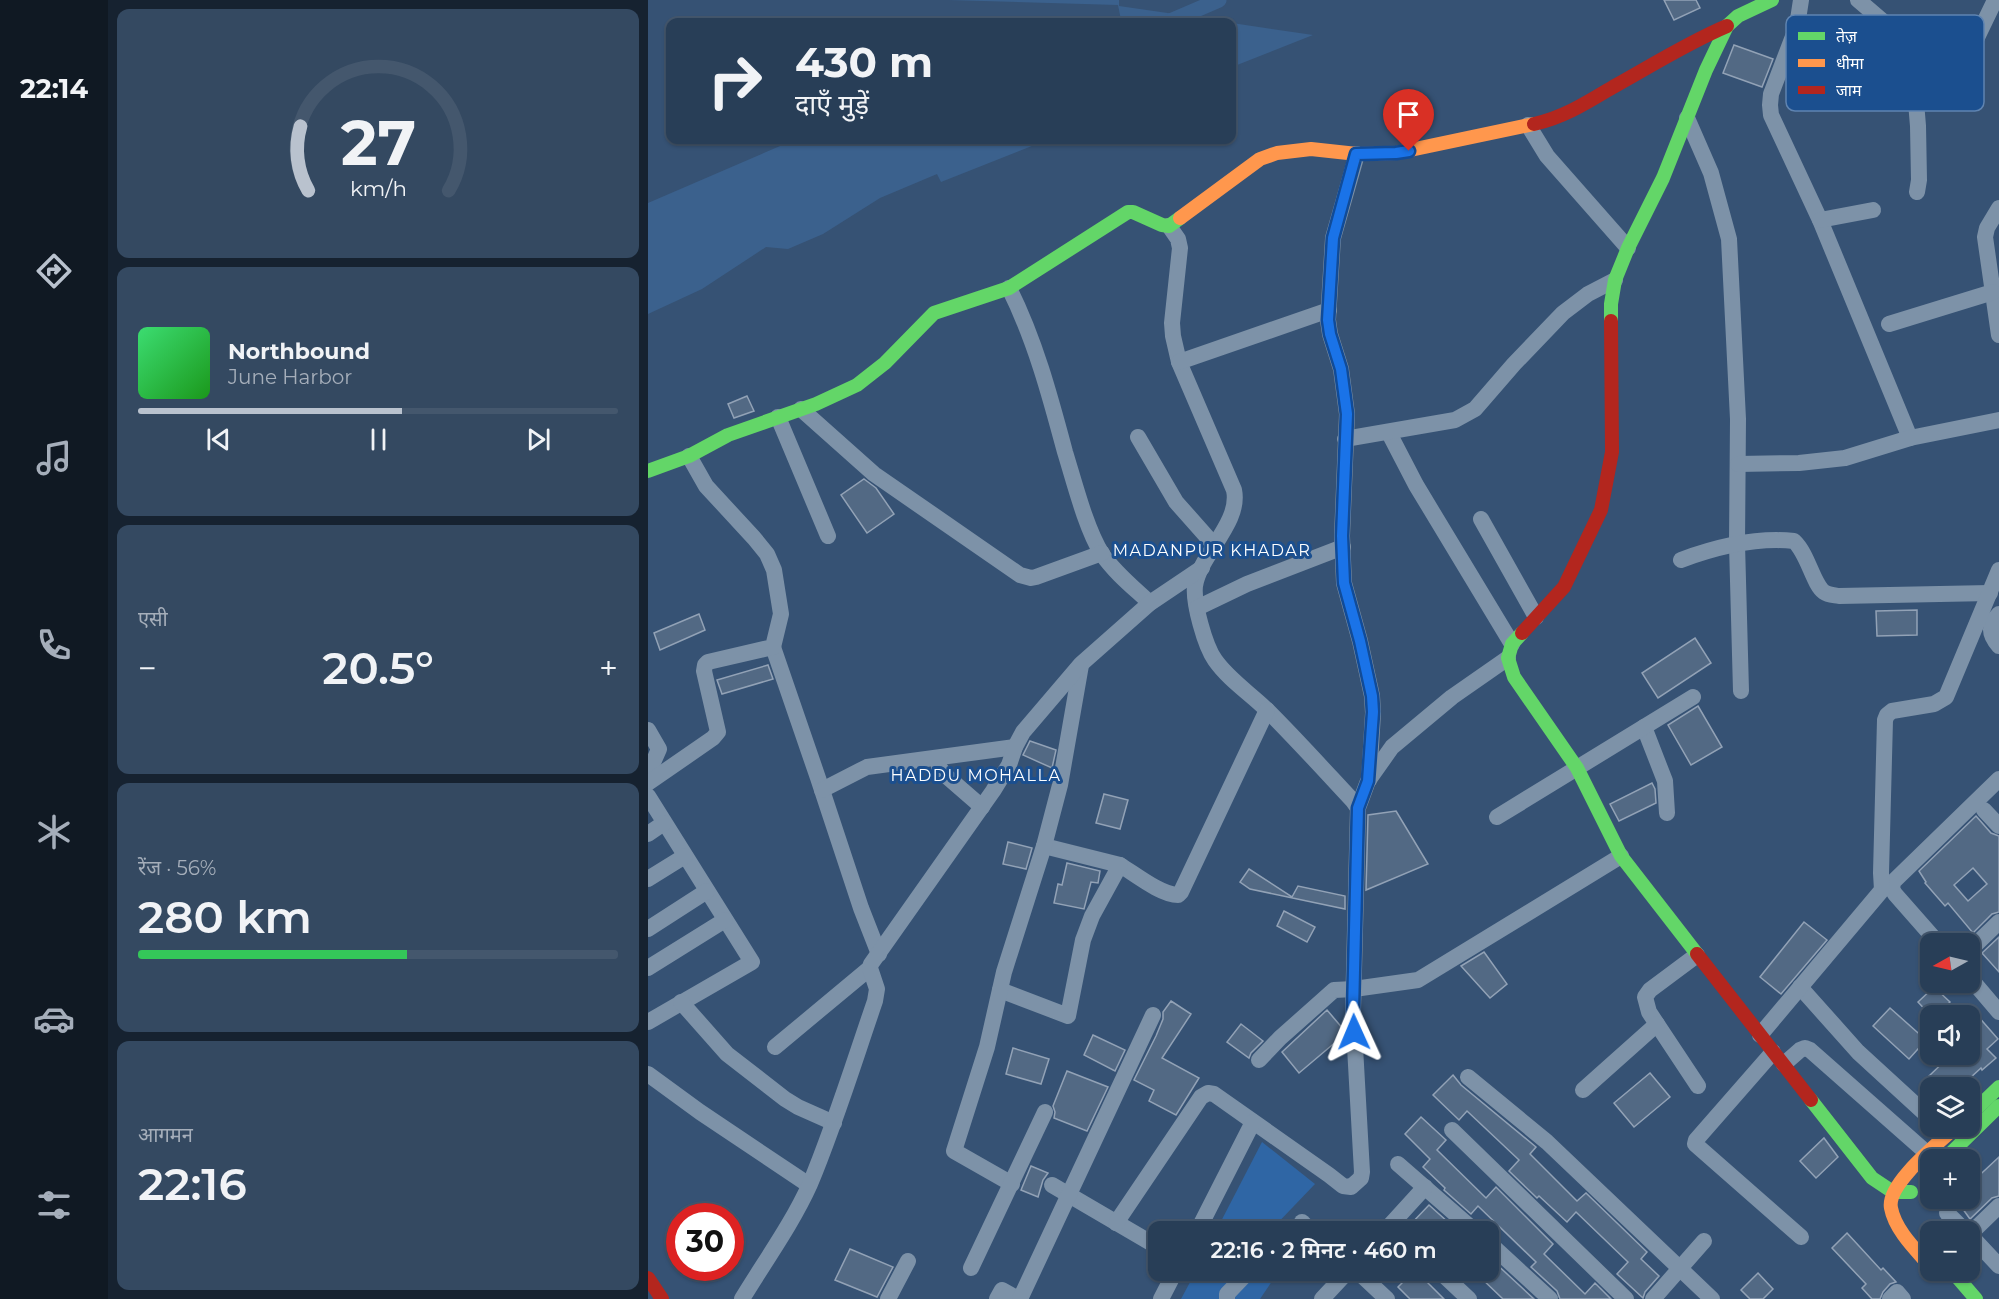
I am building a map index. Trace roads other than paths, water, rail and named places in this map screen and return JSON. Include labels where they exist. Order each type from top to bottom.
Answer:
[{"type":"street","points":[[648,471],[690,456],[728,435],[801,409],[857,385],[867,379],[934,313],[1009,288],[1128,213],[1133,212],[1169,226],[1260,159],[1277,153],[1311,149],[1356,154],[1396,153],[1528,125],[1572,111],[1699,38],[1727,26],[1738,16],[1772,0]]},
{"type":"street","points":[[1799,15],[1801,0]]},
{"type":"street","points":[[1858,0],[1876,15]]},
{"type":"street","points":[[1984,23],[1995,0]]},
{"type":"street","points":[[1116,1222],[1201,1097],[1208,1093],[1214,1094],[1343,1186],[1351,1187],[1361,1178],[1353,1011],[1358,808],[1368,781],[1392,747],[1510,651],[1565,585],[1601,510],[1612,453],[1611,304],[1616,280],[1628,248],[1664,178],[1706,70],[1727,26]]},
{"type":"street","points":[[1786,55],[1771,94],[1771,115],[1821,220],[1910,438]]},
{"type":"street","points":[[1917,111],[1919,180],[1917,192]]},
{"type":"street","points":[[1687,118],[1711,173],[1729,239],[1738,408],[1737,544],[1741,691]]},
{"type":"street","points":[[1528,125],[1547,156],[1628,248]]},
{"type":"street","points":[[1356,154],[1333,238],[1329,310],[1330,334],[1341,369],[1347,414],[1344,583],[1372,696],[1368,781]]},
{"type":"street","points":[[1999,208],[1987,228],[1986,237],[1999,335]]},
{"type":"street","points":[[1821,220],[1873,210]]},
{"type":"street","points":[[1169,226],[1178,238],[1180,248],[1172,323],[1179,362],[1236,498],[1233,510],[1195,585],[1197,608],[1209,649],[1232,679],[1267,710],[1358,808]]},
{"type":"street","points":[[1345,439],[1455,420],[1475,409],[1563,313],[1588,294],[1616,280]]},
{"type":"street","points":[[1009,288],[1039,363],[1075,486],[1094,537],[1111,566],[1150,603]]},
{"type":"street","points":[[1889,324],[1993,292]]},
{"type":"street","points":[[1179,362],[1329,310]]},
{"type":"street","points":[[801,409],[874,474],[1020,574],[1031,578],[1036,577],[1102,553]]},
{"type":"street","points":[[778,417],[828,536]]},
{"type":"street","points":[[1738,464],[1821,462],[1845,458],[1910,438],[1999,420]]},
{"type":"street","points":[[1389,433],[1510,651],[1514,677],[1577,768],[1621,856],[1872,1178],[1893,1192],[1914,1188],[1907,1208]]},
{"type":"street","points":[[1138,437],[1176,502],[1215,546]]},
{"type":"street","points":[[690,456],[706,486],[754,538],[767,555],[774,570],[781,614],[773,647],[861,908],[879,954]]},
{"type":"street","points":[[1481,519],[1536,617]]},
{"type":"street","points":[[1681,560],[1737,544],[1794,541],[1805,554],[1818,585],[1822,591],[1829,594],[1839,596],[1990,592]]},
{"type":"street","points":[[1197,608],[1247,584],[1343,547]]},
{"type":"street","points":[[774,1047],[870,969],[982,807],[1009,765],[1023,732],[1081,664],[1150,603],[1202,568]]},
{"type":"street","points":[[1760,1035],[1882,890],[1885,720],[1892,711],[1934,704],[1946,697],[1999,570]]},
{"type":"street","points":[[1999,614],[1993,620],[1990,634],[1999,646]]},
{"type":"street","points":[[648,783],[718,732],[704,671],[706,663],[773,647]]},
{"type":"street","points":[[1012,1184],[954,1151],[987,1047],[1000,990],[1044,846],[1062,775],[1081,664]]},
{"type":"street","points":[[1497,817],[1693,697]]},
{"type":"street","points":[[1044,846],[1120,865],[1155,886],[1173,895],[1178,895],[1267,710]]},
{"type":"street","points":[[1644,727],[1665,781],[1666,813]]},
{"type":"street","points":[[648,730],[659,749],[648,774]]},
{"type":"street","points":[[822,790],[867,767],[1015,747]]},
{"type":"street","points":[[938,758],[939,767],[944,774],[982,807]]},
{"type":"street","points":[[1929,933],[1895,894],[1892,889],[1893,882],[1999,779]]},
{"type":"street","points":[[648,796],[752,962],[648,1022]]},
{"type":"street","points":[[1984,810],[1999,826]]},
{"type":"street","points":[[648,834],[664,823]]},
{"type":"street","points":[[648,879],[685,856]]},
{"type":"street","points":[[1259,1060],[1334,990],[1354,990],[1418,980],[1621,856]]},
{"type":"street","points":[[1000,990],[1068,1016],[1083,940],[1092,916],[1120,865]]},
{"type":"street","points":[[648,929],[707,891]]},
{"type":"street","points":[[648,968],[725,920]]},
{"type":"street","points":[[1980,940],[1999,922]]},
{"type":"street","points":[[1697,954],[1650,990],[1645,997],[1649,1012],[1698,1086]]},
{"type":"street","points":[[742,1299],[795,1214],[834,1123],[875,1001],[877,989],[870,969]]},
{"type":"street","points":[[1800,987],[1858,1052],[1920,1109]]},
{"type":"street","points":[[1980,990],[1999,1012]]},
{"type":"street","points":[[681,1002],[727,1054],[785,1099],[834,1123]]},
{"type":"street","points":[[997,1299],[1002,1290],[1019,1299],[1153,1015]]},
{"type":"street","points":[[1583,1090],[1657,1024]]},
{"type":"street","points":[[1801,1237],[1695,1144],[1714,1119],[1778,1058],[1805,1048],[1810,1050],[1927,1149]]},
{"type":"street","points":[[648,1074],[809,1185]]},
{"type":"street","points":[[1468,1077],[1547,1142],[1712,1299]]},
{"type":"street","points":[[1980,1106],[1998,1089]]},
{"type":"street","points":[[1946,1149],[1999,1106]]},
{"type":"street","points":[[971,1268],[1045,1112]]},
{"type":"street","points":[[1203,1221],[1253,1122]]},
{"type":"street","points":[[1452,1130],[1626,1299]]},
{"type":"street","points":[[1398,1164],[1464,1221]]},
{"type":"street","points":[[1920,1170],[1893,1192],[1890,1198],[1892,1213],[1920,1254]]},
{"type":"street","points":[[1052,1185],[1148,1241]]},
{"type":"street","points":[[1397,1221],[1425,1187]]},
{"type":"street","points":[[1980,1225],[1999,1206]]},
{"type":"street","points":[[1947,1213],[1955,1221]]},
{"type":"street","points":[[1914,1226],[1920,1234]]},
{"type":"street","points":[[1653,1299],[1704,1240]]},
{"type":"street","points":[[1980,1246],[1999,1266]]},
{"type":"street","points":[[1499,1252],[1550,1299]]},
{"type":"street","points":[[888,1299],[908,1261]]},
{"type":"street","points":[[648,1278],[662,1299]]},
{"type":"street","points":[[1161,1299],[1170,1281]]},
{"type":"street","points":[[1227,1299],[1227,1294],[1239,1281]]},
{"type":"street","points":[[1322,1299],[1339,1281]]},
{"type":"street","points":[[1368,1281],[1387,1299]]},
{"type":"street","points":[[1450,1281],[1469,1299]]},
{"type":"street","points":[[1943,1281],[1959,1299]]},
{"type":"street","points":[[1960,1281],[1976,1299]]},
{"type":"street","points":[[1890,1299],[1897,1292],[1903,1299]]},
{"type":"waterway","points":[[1177,18],[1219,0]]},
{"type":"district","name":"MADANPUR KHADAR","points":[[1212,550]]},
{"type":"district","name":"HADDU MOHALLA","points":[[976,775]]}]
